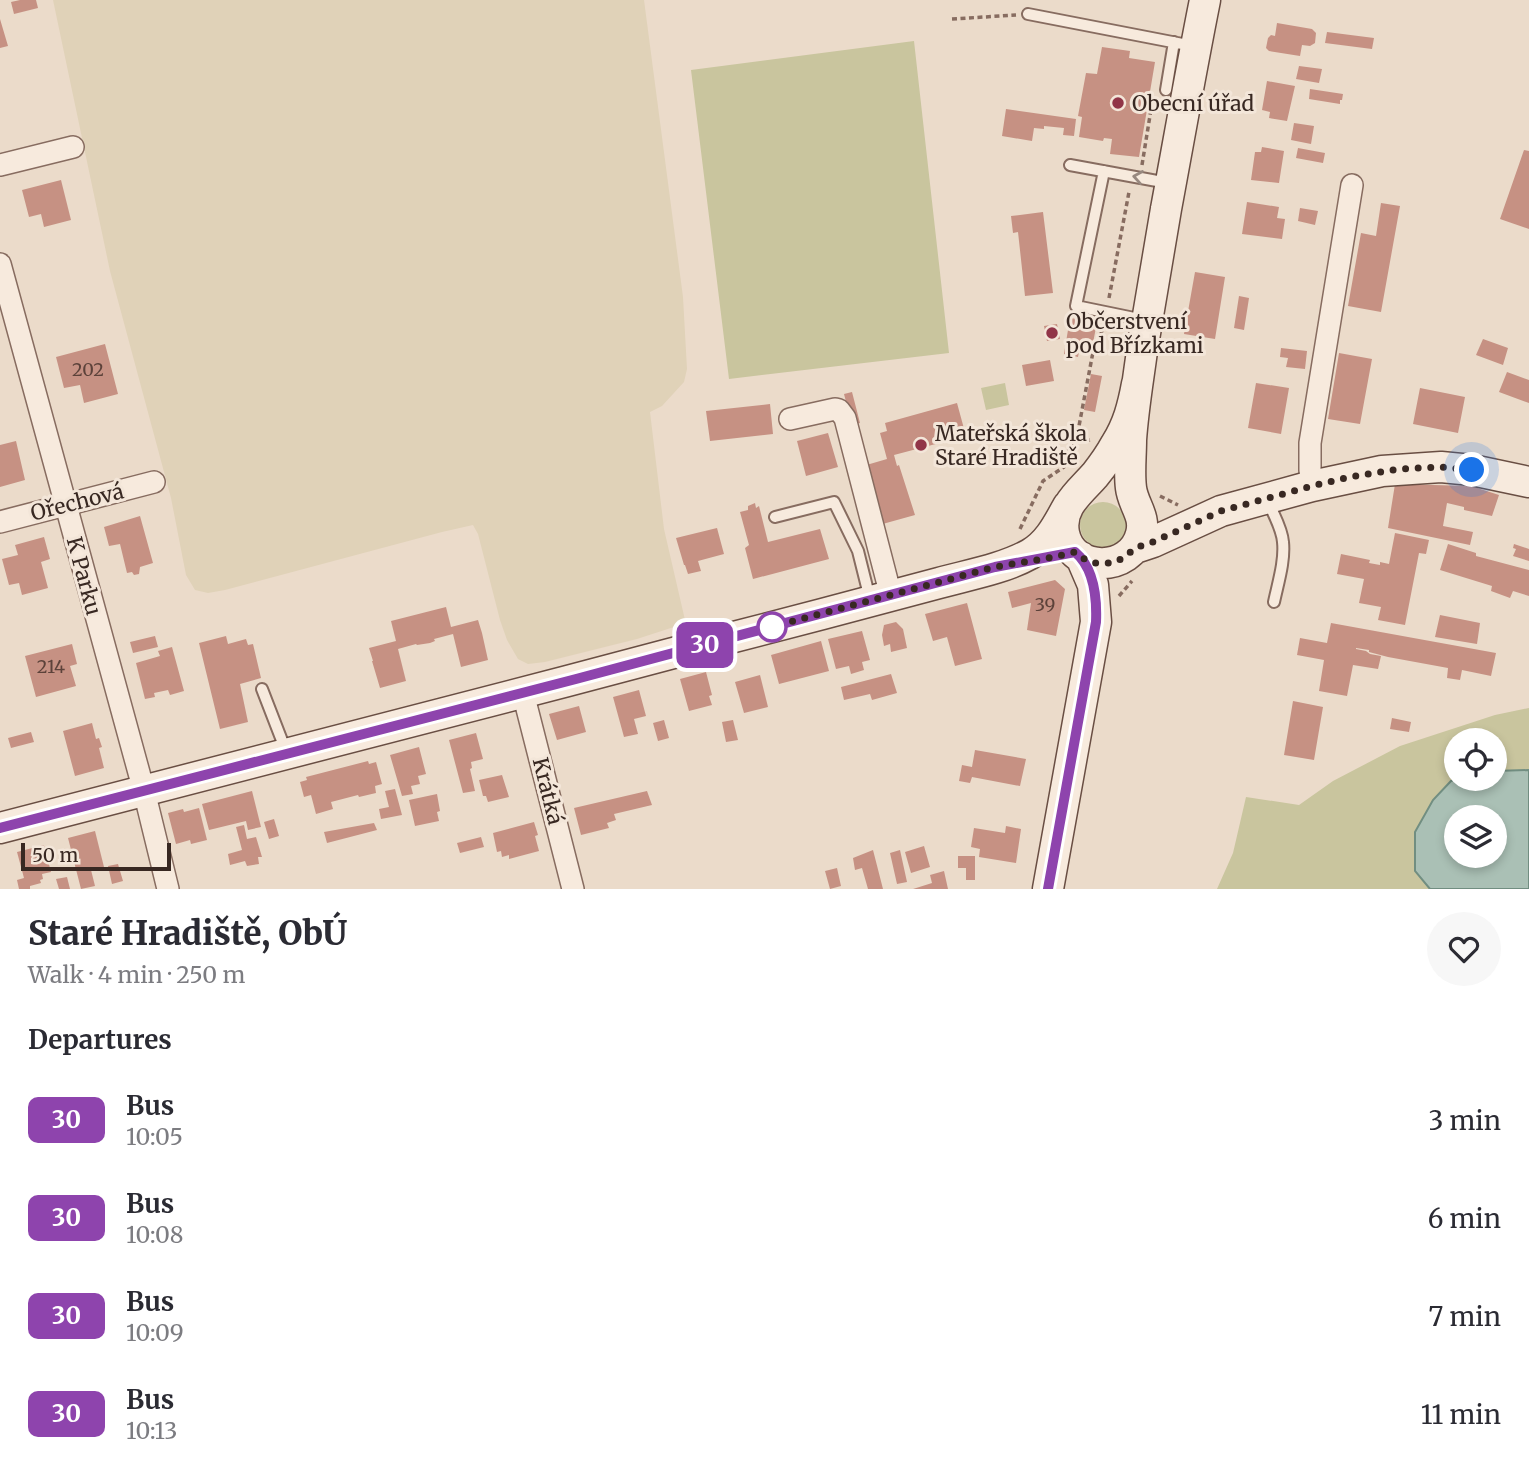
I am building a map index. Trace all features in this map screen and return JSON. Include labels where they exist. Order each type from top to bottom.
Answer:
[{"type":"street","points":[[1205,0],[1185,44],[1171,183],[1132,421],[1130,478],[1131,491],[1162,517],[1221,511]]},
{"type":"street","points":[[0,165],[73,146]]},
{"type":"street","points":[[1312,486],[1310,443],[1352,185]]},
{"type":"street","name":"K Parku","points":[[0,264],[144,791],[168,889]]},
{"type":"street","points":[[0,828],[881,599],[1028,555],[1049,538],[1071,502],[1103,465],[1118,442],[1130,415],[1137,384]]},
{"type":"street","points":[[790,419],[835,409],[845,418],[881,599]]},
{"type":"street","points":[[995,567],[1078,555],[1093,563],[1113,563],[1130,552],[1221,511],[1312,486],[1382,471],[1441,467],[1472,470],[1529,482]]},
{"type":"street","name":"Ořechová","points":[[0,522],[154,482]]},
{"type":"street","points":[[1048,889],[1096,622],[1091,578],[1078,555],[1069,546],[1063,522],[1071,502],[1086,488],[1110,485],[1143,501]]},
{"type":"street","points":[[1092,642],[1106,592],[1142,529],[1143,501]]},
{"type":"street","name":"Krátká","points":[[523,693],[573,889]]},
{"type":"lane","points":[[1028,14],[1185,44],[1166,90]]},
{"type":"lane","points":[[1070,165],[1171,183]]},
{"type":"lane","points":[[1104,171],[1076,306],[1147,321]]},
{"type":"lane","points":[[1267,498],[1283,543],[1274,602]]},
{"type":"lane","points":[[775,517],[834,502],[881,599]]},
{"type":"lane","points":[[262,689],[287,754]]},
{"type":"path","points":[[952,19],[1028,14]]},
{"type":"path","points":[[1076,442],[1093,352],[1098,346],[1106,312],[1133,166],[1142,167],[1153,98]]},
{"type":"path","points":[[1143,501],[1180,506]]},
{"type":"shaded area","points":[[53,0],[644,0],[683,297],[687,369],[684,382],[662,406],[650,412],[664,529],[685,620],[680,625],[637,639],[528,664],[518,659],[507,640],[478,534],[473,525],[225,590],[208,593],[195,590],[186,575],[171,498],[110,271]]},
{"type":"shaded area","points":[[914,41],[949,353],[729,379],[691,70]]},
{"type":"shaded area","points":[[1005,383],[1009,405],[986,410],[981,388]]},
{"type":"shaded area","points":[[1103,502],[1120,508],[1126,525],[1120,542],[1103,548],[1086,542],[1080,525],[1086,508]]},
{"type":"shaded area","points":[[1529,708],[1529,889],[1217,889],[1233,853],[1246,797],[1299,805],[1333,781],[1400,746],[1444,732],[1444,791],[1507,791],[1507,728],[1455,728],[1495,715]]},
{"type":"shaded area","points":[[1529,770],[1529,889],[1430,889],[1415,871],[1415,832],[1433,800],[1444,788],[1444,791],[1507,791],[1507,771]]},
{"type":"building","points":[[36,0],[38,8],[14,14],[11,2]]},
{"type":"building","points":[[0,19],[8,46],[0,48]]},
{"type":"building","points":[[1277,23],[1312,29],[1316,33],[1315,43],[1310,46],[1302,45],[1300,56],[1269,51],[1266,48],[1268,38],[1275,36]]},
{"type":"building","points":[[1327,32],[1374,38],[1372,49],[1325,43]]},
{"type":"building","points":[[1102,47],[1130,51],[1129,58],[1155,62],[1139,157],[1110,154],[1112,139],[1104,138],[1103,141],[1079,137],[1082,117],[1078,116],[1086,73],[1097,74]]},
{"type":"building","points":[[1299,66],[1322,69],[1319,83],[1296,79]]},
{"type":"building","points":[[1267,81],[1295,86],[1287,121],[1269,118],[1270,112],[1262,110]]},
{"type":"building","points":[[1310,89],[1343,94],[1342,100],[1340,104],[1309,99]]},
{"type":"building","points":[[1006,109],[1076,119],[1074,136],[1063,135],[1064,128],[1044,126],[1044,129],[1034,128],[1032,141],[1002,136]]},
{"type":"building","points":[[1294,123],[1314,126],[1311,144],[1291,140]]},
{"type":"building","points":[[1262,147],[1284,151],[1279,183],[1251,180],[1255,152],[1261,152]]},
{"type":"building","points":[[1298,148],[1325,153],[1323,163],[1296,158]]},
{"type":"building","points":[[1524,150],[1529,151],[1529,229],[1500,219]]},
{"type":"building","points":[[61,180],[71,220],[44,227],[41,214],[29,217],[22,190]]},
{"type":"building","points":[[1247,202],[1279,207],[1277,218],[1285,219],[1282,239],[1242,234]]},
{"type":"building","points":[[1381,203],[1400,206],[1381,312],[1348,306],[1361,233],[1376,236]]},
{"type":"building","points":[[1300,208],[1318,211],[1315,225],[1298,221]]},
{"type":"building","points":[[1043,212],[1053,293],[1025,296],[1018,232],[1013,233],[1011,216]]},
{"type":"building","points":[[1195,272],[1225,277],[1215,339],[1184,334]]},
{"type":"building","points":[[1239,296],[1249,298],[1244,330],[1234,328]]},
{"type":"building","points":[[1070,318],[1097,322],[1093,343],[1081,341],[1078,357],[1064,354]]},
{"type":"building","points":[[1057,324],[1060,339],[1047,341],[1044,326]]},
{"type":"building","points":[[1483,339],[1508,348],[1503,365],[1476,355]]},
{"type":"building","points":[[105,344],[118,394],[84,403],[80,385],[64,388],[56,357]]},
{"type":"building","points":[[1281,348],[1307,351],[1305,369],[1286,367],[1288,358],[1280,357]]},
{"type":"building","points":[[1339,353],[1372,359],[1360,424],[1328,419]]},
{"type":"building","points":[[1050,360],[1054,381],[1026,386],[1022,365]]},
{"type":"building","points":[[1507,372],[1529,380],[1529,403],[1499,392]]},
{"type":"building","points":[[1091,374],[1102,376],[1095,412],[1084,410]]},
{"type":"building","points":[[1256,383],[1289,388],[1281,434],[1248,428]]},
{"type":"building","points":[[1420,388],[1465,397],[1458,433],[1413,424]]},
{"type":"building","points":[[852,392],[860,423],[852,425],[844,394]]},
{"type":"building","points":[[957,403],[966,436],[894,455],[915,515],[879,525],[863,466],[887,459],[880,433],[887,431],[885,423]]},
{"type":"building","points":[[770,404],[773,434],[710,441],[706,411]]},
{"type":"building","points":[[828,433],[838,467],[806,476],[797,441]]},
{"type":"building","points":[[16,441],[25,480],[0,487],[0,445]]},
{"type":"building","points":[[1395,484],[1471,486],[1499,495],[1492,516],[1447,503],[1443,526],[1473,532],[1470,545],[1388,528]]},
{"type":"building","points":[[755,503],[756,508],[759,506],[768,542],[820,529],[829,559],[753,579],[745,548],[749,545],[740,512],[748,510],[748,506]]},
{"type":"building","points":[[140,516],[153,563],[140,567],[139,574],[134,575],[132,572],[127,573],[120,544],[109,546],[104,527]]},
{"type":"building","points":[[717,528],[724,554],[698,561],[701,571],[688,574],[676,538]]},
{"type":"building","points":[[1395,533],[1429,540],[1426,554],[1419,553],[1405,625],[1378,620],[1381,607],[1359,603],[1364,579],[1337,574],[1341,554],[1370,560],[1369,563],[1389,564]]},
{"type":"building","points":[[44,537],[50,559],[41,562],[48,588],[22,595],[19,583],[9,585],[2,559],[18,555],[15,545]]},
{"type":"building","points":[[1448,544],[1476,553],[1476,556],[1529,570],[1529,596],[1513,591],[1510,598],[1491,591],[1492,586],[1440,570]]},
{"type":"building","points":[[1514,544],[1529,549],[1529,561],[1513,556],[1516,549],[1513,548]]},
{"type":"building","points":[[1055,580],[1065,589],[1056,636],[1027,630],[1031,603],[1012,608],[1008,592]]},
{"type":"building","points":[[967,603],[982,659],[955,666],[947,637],[933,641],[925,614]]},
{"type":"building","points":[[446,607],[451,627],[478,620],[488,660],[461,667],[453,634],[434,639],[435,641],[430,643],[398,649],[406,681],[380,688],[369,648],[396,641],[391,621]]},
{"type":"building","points":[[1440,615],[1480,623],[1477,644],[1435,637]]},
{"type":"building","points":[[896,622],[903,629],[907,648],[891,652],[890,644],[884,646],[882,635],[884,625]]},
{"type":"building","points":[[1331,623],[1496,653],[1491,676],[1462,670],[1460,680],[1447,678],[1448,668],[1356,648],[1381,656],[1378,669],[1353,665],[1347,696],[1319,691],[1324,660],[1297,655],[1300,638],[1327,643]]},
{"type":"building","points":[[862,631],[870,660],[862,662],[864,670],[851,674],[849,666],[836,669],[828,639]]},
{"type":"building","points":[[155,636],[158,647],[133,653],[130,642]]},
{"type":"building","points":[[226,636],[228,644],[246,639],[248,645],[253,644],[261,678],[240,684],[248,722],[220,729],[199,643]]},
{"type":"building","points":[[821,641],[829,671],[779,684],[771,655]]},
{"type":"building","points":[[72,644],[77,664],[70,666],[76,686],[36,697],[25,656]]},
{"type":"building","points":[[172,647],[184,691],[170,695],[168,690],[154,693],[155,697],[145,699],[136,663],[160,656],[158,651]]},
{"type":"building","points":[[706,672],[712,705],[689,711],[680,679]]},
{"type":"building","points":[[891,674],[897,693],[872,700],[870,694],[844,700],[841,687]]},
{"type":"building","points":[[760,675],[768,707],[744,713],[735,682]]},
{"type":"building","points":[[639,690],[646,716],[634,719],[638,734],[624,737],[613,697]]},
{"type":"building","points":[[1293,701],[1323,707],[1314,760],[1284,755]]},
{"type":"building","points":[[579,706],[586,732],[557,740],[549,714]]},
{"type":"building","points":[[1392,718],[1411,722],[1409,732],[1390,729]]},
{"type":"building","points":[[664,720],[669,738],[658,741],[653,723]]},
{"type":"building","points":[[733,720],[738,740],[726,742],[722,722]]},
{"type":"building","points":[[92,723],[96,739],[99,738],[102,747],[99,748],[104,768],[75,776],[63,731]]},
{"type":"building","points":[[31,732],[34,742],[11,748],[8,738]]},
{"type":"building","points":[[476,733],[483,759],[471,762],[475,791],[463,793],[449,740]]},
{"type":"building","points":[[419,747],[426,774],[418,776],[420,784],[411,786],[413,794],[402,796],[390,755]]},
{"type":"building","points":[[975,750],[1026,759],[1020,786],[972,777],[970,783],[959,781],[962,765],[972,767]]},
{"type":"building","points":[[368,761],[369,764],[376,762],[382,784],[375,786],[376,793],[331,802],[333,809],[316,814],[311,795],[304,797],[300,782],[307,780],[306,777]]},
{"type":"building","points":[[502,775],[509,797],[488,802],[486,796],[483,796],[479,780]]},
{"type":"building","points":[[395,789],[402,815],[381,819],[379,809],[389,807],[385,791]]},
{"type":"building","points":[[252,791],[261,827],[248,830],[246,821],[209,830],[202,804]]},
{"type":"building","points":[[647,791],[652,805],[614,814],[616,820],[607,823],[609,828],[581,835],[574,808]]},
{"type":"building","points":[[437,794],[439,821],[415,826],[409,800]]},
{"type":"building","points":[[199,808],[207,840],[191,844],[190,840],[176,844],[168,813]]},
{"type":"building","points":[[274,819],[279,836],[269,839],[264,822]]},
{"type":"building","points":[[534,822],[539,851],[509,859],[509,855],[502,857],[501,851],[497,852],[493,833]]},
{"type":"building","points":[[374,823],[377,830],[327,843],[324,832]]},
{"type":"building","points":[[244,825],[247,839],[256,837],[262,857],[258,857],[259,864],[247,866],[245,861],[230,865],[228,854],[242,850],[236,827]]},
{"type":"building","points":[[1006,826],[1021,829],[1016,863],[979,857],[980,849],[971,847],[974,828],[1005,833]]},
{"type":"building","points":[[95,831],[104,867],[91,870],[95,886],[81,889],[68,838]]},
{"type":"building","points":[[481,837],[484,847],[460,853],[457,843]]},
{"type":"building","points":[[44,845],[51,872],[42,874],[41,883],[30,886],[30,889],[19,889],[17,880],[24,878],[17,852]]},
{"type":"building","points":[[924,846],[930,867],[911,873],[905,852]]},
{"type":"building","points":[[873,850],[883,889],[868,889],[862,868],[855,870],[853,858]]},
{"type":"building","points":[[900,850],[907,882],[897,884],[890,853]]},
{"type":"building","points":[[958,856],[975,856],[975,880],[966,880],[966,868],[958,868]]},
{"type":"building","points":[[118,864],[123,881],[112,884],[108,866]]},
{"type":"building","points":[[837,868],[841,886],[830,889],[825,871]]},
{"type":"building","points":[[944,871],[948,889],[913,889],[932,883],[930,875]]},
{"type":"building","points":[[67,877],[70,889],[59,889],[56,879]]},
{"type":"bus line","name":"30","points":[[0,828],[995,567],[1075,552],[1081,557],[1093,584],[1096,622],[1048,889]]},
{"type":"place","name":"Obecní úřad","points":[[1118,103]]},
{"type":"place","name":"Občerstvení pod Břízkami","points":[[1052,333]]},
{"type":"place","name":"Mateřská škola Staré Hradiště","points":[[921,445]]},
{"type":"route","points":[[772,627],[764,629],[1022,561],[1075,552],[1093,563],[1113,563],[1135,548],[1221,511],[1350,477],[1416,467],[1472,470]]}]
